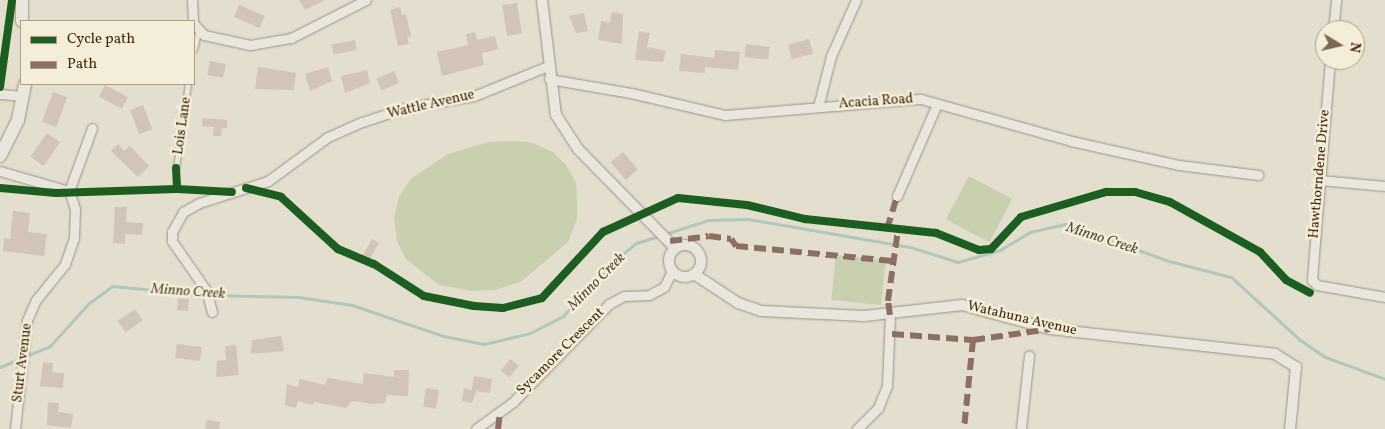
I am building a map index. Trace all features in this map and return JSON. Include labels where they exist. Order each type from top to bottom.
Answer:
[{"type":"main road","points":[[22,0],[22,20]]},
{"type":"main road","points":[[0,156],[18,120],[24,90]]},
{"type":"street","points":[[192,0],[194,20]]},
{"type":"street","points":[[195,25],[204,35],[250,45],[291,38],[366,0]]},
{"type":"street","points":[[542,0],[549,80],[556,115],[578,149],[660,229],[672,244],[686,245],[698,251],[701,261],[694,274],[683,277],[672,271],[669,260],[672,244]]},
{"type":"street","points":[[818,107],[831,56],[856,0]]},
{"type":"street","points":[[1334,20],[1336,0]]},
{"type":"street","name":"Wattle Avenue","points":[[212,312],[206,290],[172,241],[172,232],[182,212],[199,203],[268,181],[328,137],[362,122],[404,108],[474,96],[548,66]]},
{"type":"street","name":"Hawthorndene Drive","points":[[1329,70],[1312,274],[1318,285],[1385,296]]},
{"type":"street","name":"Acacia Road","points":[[549,80],[631,93],[725,114],[921,99],[1161,161],[1258,175]]},
{"type":"street","points":[[0,94],[24,90]]},
{"type":"street","points":[[897,196],[937,104]]},
{"type":"street","points":[[0,171],[69,191],[92,128]]},
{"type":"street","points":[[1320,180],[1385,186]]},
{"type":"street","name":"Sturt Avenue","points":[[15,429],[27,320],[36,300],[66,264],[74,238],[75,209],[69,191]]},
{"type":"street","name":"Sycamore Crescent","points":[[476,429],[513,402],[609,304],[624,296],[656,291],[664,287],[672,271]]},
{"type":"street","name":"Watahuna Avenue","points":[[694,274],[738,303],[761,311],[890,315],[962,305],[1050,329],[1275,354],[1296,367],[1290,429]]},
{"type":"street","points":[[857,429],[878,408],[887,386],[890,315]]},
{"type":"street","points":[[1021,429],[1029,356]]},
{"type":"lane","name":"Lois Lane","points":[[176,168],[188,85]]},
{"type":"green space","points":[[489,142],[530,142],[553,152],[566,165],[576,183],[577,219],[568,242],[522,281],[495,290],[472,291],[439,285],[406,259],[397,242],[394,218],[399,197],[411,179],[448,154]]},
{"type":"green space","points":[[969,176],[1012,199],[989,242],[946,219]]},
{"type":"green space","points":[[836,255],[886,260],[881,305],[831,300]]},
{"type":"building","points":[[299,0],[325,0],[305,10]]},
{"type":"building","points":[[517,3],[522,34],[507,36],[502,5]]},
{"type":"building","points":[[239,5],[265,16],[260,28],[234,17]]},
{"type":"building","points":[[400,7],[402,15],[406,14],[411,36],[407,37],[409,44],[398,46],[390,10]]},
{"type":"building","points":[[612,12],[623,14],[622,44],[598,40],[601,21],[610,23]]},
{"type":"building","points":[[584,13],[588,31],[576,33],[569,16]]},
{"type":"building","points":[[639,31],[650,33],[647,47],[666,51],[663,62],[635,60]]},
{"type":"building","points":[[475,32],[477,40],[495,36],[498,49],[482,53],[484,65],[442,76],[437,52],[468,45],[466,34]]},
{"type":"building","points":[[809,39],[813,53],[792,59],[788,45]]},
{"type":"building","points":[[355,40],[357,50],[333,54],[331,45]]},
{"type":"building","points":[[746,44],[770,47],[768,60],[744,57]]},
{"type":"building","points":[[715,50],[740,52],[738,70],[705,67],[705,73],[679,71],[681,54],[714,58]]},
{"type":"building","points":[[210,61],[226,64],[223,78],[207,75]]},
{"type":"building","points":[[258,67],[296,73],[294,90],[255,89]]},
{"type":"building","points":[[328,67],[332,81],[310,91],[305,74]]},
{"type":"building","points":[[367,70],[370,83],[345,93],[341,76]]},
{"type":"building","points":[[394,71],[399,83],[382,90],[377,78]]},
{"type":"building","points":[[105,85],[128,97],[122,109],[99,96]]},
{"type":"building","points":[[53,92],[67,97],[56,127],[42,122]]},
{"type":"building","points":[[143,105],[152,129],[139,134],[130,110]]},
{"type":"building","points":[[203,118],[227,120],[227,128],[222,128],[221,136],[213,136],[214,127],[202,126]]},
{"type":"building","points":[[47,133],[60,142],[43,166],[30,157]]},
{"type":"building","points":[[118,144],[124,151],[130,146],[149,166],[138,177],[111,151]]},
{"type":"building","points":[[623,152],[638,170],[626,180],[611,162]]},
{"type":"building","points":[[115,207],[127,207],[126,222],[143,223],[142,235],[125,234],[125,244],[113,243]]},
{"type":"building","points":[[13,211],[30,213],[28,232],[47,234],[44,256],[3,251],[4,238],[10,239]]},
{"type":"building","points":[[372,239],[379,243],[369,259],[362,255]]},
{"type":"building","points":[[178,298],[189,299],[188,311],[177,310]]},
{"type":"building","points":[[135,309],[143,321],[125,332],[118,321]]},
{"type":"building","points":[[281,336],[284,351],[251,354],[252,340]]},
{"type":"building","points":[[177,344],[202,347],[200,361],[175,358]]},
{"type":"building","points":[[236,345],[239,375],[216,377],[217,361],[226,360],[225,346]]},
{"type":"building","points":[[510,359],[519,366],[509,378],[501,371]]},
{"type":"building","points":[[43,362],[53,363],[52,372],[64,373],[63,388],[40,386]]},
{"type":"building","points":[[394,370],[409,370],[408,396],[387,395],[385,403],[374,404],[352,401],[346,408],[315,402],[312,405],[298,401],[296,408],[285,405],[287,384],[298,387],[300,379],[325,385],[328,378],[363,384],[364,373],[394,377]]},
{"type":"building","points":[[474,376],[492,379],[490,393],[476,391],[472,403],[462,401],[464,388],[472,390]]},
{"type":"building","points":[[426,388],[439,390],[436,409],[423,407]]},
{"type":"building","points":[[48,402],[59,403],[58,412],[73,414],[71,428],[47,425]]},
{"type":"building","points":[[207,420],[220,422],[219,429],[205,429]]},
{"type":"waterway","name":"Minno Creek","points":[[665,234],[708,220],[748,219],[910,247],[958,262],[1000,250],[1030,232],[1066,224],[1169,261],[1231,277],[1300,340],[1325,357],[1385,379]]},
{"type":"waterway","name":"Minno Creek","points":[[0,367],[50,346],[89,303],[112,286],[207,295],[298,297],[352,305],[443,336],[484,344],[530,333],[563,316],[612,263],[636,243],[659,236]]},
{"type":"marked path","points":[[887,229],[897,196]]},
{"type":"marked path","points":[[890,315],[888,301],[898,230]]},
{"type":"marked path","points":[[670,241],[709,236],[731,239],[736,246],[892,261]]},
{"type":"marked path","points":[[973,340],[1050,329]]},
{"type":"marked path","points":[[892,334],[973,340],[964,429]]},
{"type":"marked path","points":[[498,429],[500,412]]},
{"type":"cycle path","points":[[0,87],[12,0]]},
{"type":"cycle path","points":[[176,168],[177,189],[232,192]]},
{"type":"cycle path","points":[[0,188],[56,193],[177,189]]},
{"type":"cycle path","points":[[246,188],[281,197],[338,249],[374,264],[424,296],[474,306],[503,308],[542,298],[603,232],[678,198],[747,205],[805,219],[936,233],[979,250],[991,249],[1021,217],[1106,192],[1135,192],[1170,202],[1260,252],[1286,280],[1310,293]]}]
